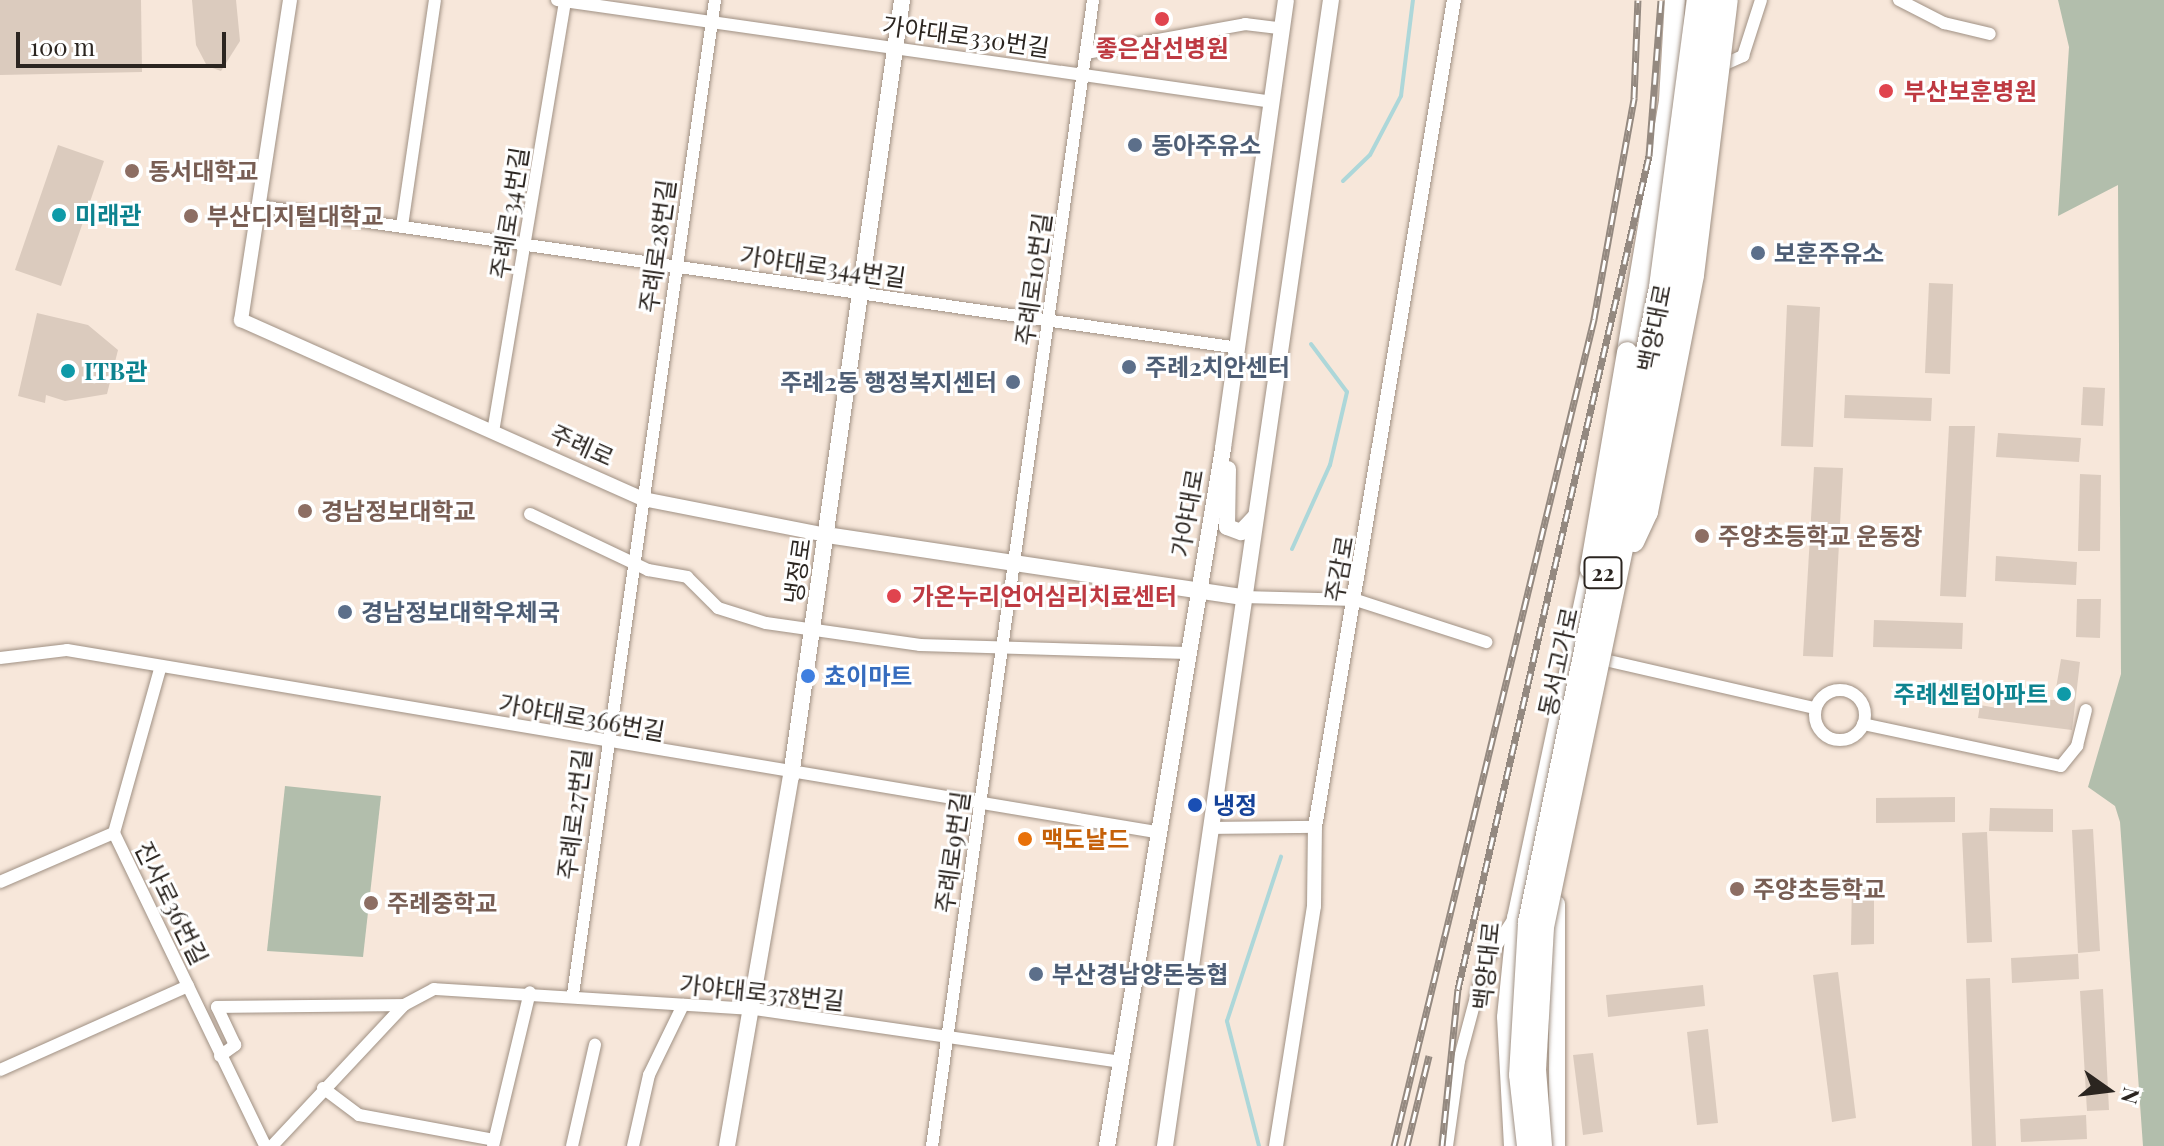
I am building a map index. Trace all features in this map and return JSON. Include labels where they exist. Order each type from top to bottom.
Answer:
[{"type":"highway","points":[[1565,754],[1565,708],[1653,208],[1675,0]]},
{"type":"highway","name":"동서고가로","points":[[1527,1146],[1519,1075],[1527,936],[1659,287],[1697,0]]},
{"type":"highway","name":"동서고가로","points":[[1542,1146],[1536,1070],[1544,927],[1620,574],[1682,240],[1715,0]]},
{"type":"highway","points":[[1620,574],[1648,512],[1679,362],[1723,85],[1728,0]]},
{"type":"main road","name":"냉정로","points":[[727,1146],[754,1009],[791,776],[902,0]]},
{"type":"main road","name":"가야대로","points":[[1107,1146],[1117,1061],[1223,448],[1286,0]]},
{"type":"main road","points":[[1165,1146],[1331,0]]},
{"type":"main road","name":"백양대로","points":[[1512,1146],[1505,1017],[1515,918],[1653,262],[1688,0]]},
{"type":"main road","name":"백양대로","points":[[1557,1146],[1551,960],[1559,882],[1679,330],[1714,69],[1715,0]]},
{"type":"main road","points":[[1223,448],[1227,527],[1241,532],[1255,517]]},
{"type":"main road","name":"주례로","points":[[827,535],[1243,597]]},
{"type":"street","name":"주례로","points":[[290,0],[241,320],[643,499],[827,535]]},
{"type":"street","points":[[402,226],[435,0]]},
{"type":"street","name":"가야대로330번길","points":[[562,0],[1273,102]]},
{"type":"street","name":"주례로34번길","points":[[493,432],[526,245],[562,0]]},
{"type":"street","name":"주례로28번길","points":[[643,499],[715,0]]},
{"type":"street","name":"주례로10번길","points":[[1017,564],[1093,0]]},
{"type":"street","name":"주감로","points":[[1276,1146],[1314,906],[1315,827],[1356,600],[1454,0]]},
{"type":"street","points":[[1714,69],[1743,56],[1761,0]]},
{"type":"street","points":[[1899,0],[1944,23],[1990,34]]},
{"type":"street","points":[[1086,53],[1245,24],[1283,29]]},
{"type":"street","name":"가야대로344번길","points":[[258,206],[1238,348]]},
{"type":"street","name":"주례로27번길","points":[[573,994],[643,499]]},
{"type":"street","points":[[530,514],[634,561],[687,577],[725,611],[812,633],[1004,649],[1187,653]]},
{"type":"street","name":"주례로9번길","points":[[932,1146],[1017,564]]},
{"type":"street","points":[[1243,597],[1356,600],[1486,642]]},
{"type":"street","name":"가야대로366번길","points":[[0,658],[67,650],[160,669],[981,808],[1156,832]]},
{"type":"street","points":[[1572,653],[1815,708]]},
{"type":"street","name":"진사로36번길","points":[[160,669],[114,833],[265,1146]]},
{"type":"street","points":[[1815,708],[1829,691],[1844,690],[1859,699],[1863,724]]},
{"type":"street","points":[[1815,708],[1820,731],[1833,740],[1848,739],[1863,724]]},
{"type":"street","points":[[1863,724],[2061,766],[2077,746],[2086,710]]},
{"type":"street","points":[[1211,828],[1315,827]]},
{"type":"street","points":[[0,882],[114,833]]},
{"type":"street","points":[[1447,1146],[1459,1061],[1485,963],[1515,918]]},
{"type":"street","points":[[0,1070],[188,986]]},
{"type":"street","name":"가야대로378번길","points":[[272,1146],[323,1088],[404,1005],[434,989],[573,994],[754,1009],[1117,1061]]},
{"type":"street","points":[[323,1088],[359,1115],[494,1143],[530,992]]},
{"type":"street","name":"가야대로378번길","points":[[220,1056],[235,1045],[217,1007],[404,1005]]},
{"type":"street","points":[[633,1146],[649,1075],[683,1005]]},
{"type":"street","points":[[572,1146],[595,1045]]},
{"type":"green space","points":[[2058,0],[2164,0],[2164,1146],[2143,1146],[2120,822],[2115,806],[2088,787],[2121,674],[2118,185],[2058,216],[2069,47]]},
{"type":"green space","points":[[285,786],[381,796],[363,957],[267,951]]},
{"type":"building","points":[[0,0],[141,0],[142,72],[0,75]]},
{"type":"building","points":[[192,0],[236,0],[240,41],[221,71],[207,66],[196,45]]},
{"type":"building","name":"미래관","points":[[58,145],[104,161],[61,286],[15,270]]},
{"type":"building","points":[[1929,283],[1953,284],[1950,374],[1925,373]]},
{"type":"building","points":[[1787,305],[1820,307],[1813,447],[1781,446]]},
{"type":"building","name":"ITB관","points":[[37,313],[88,325],[118,350],[107,394],[65,401],[46,395],[45,403],[18,396]]},
{"type":"building","points":[[2083,387],[2105,388],[2103,426],[2081,425]]},
{"type":"building","points":[[1845,395],[1932,398],[1931,421],[1844,418]]},
{"type":"building","points":[[1949,426],[1975,426],[1966,597],[1940,596]]},
{"type":"building","points":[[1998,433],[2081,438],[2079,462],[1996,457]]},
{"type":"building","points":[[1814,467],[1843,468],[1833,657],[1803,656]]},
{"type":"building","points":[[2080,474],[2101,475],[2100,551],[2078,551]]},
{"type":"building","points":[[1996,556],[2077,562],[2076,585],[1995,581]]},
{"type":"building","points":[[2077,599],[2101,599],[2100,638],[2076,637]]},
{"type":"building","points":[[1874,620],[1963,623],[1962,649],[1873,647]]},
{"type":"building","name":"주례센텀아파트","points":[[2061,659],[2080,662],[2072,730],[1978,718],[1980,705],[1997,708],[2008,698],[2054,700]]},
{"type":"building","points":[[1955,797],[1955,822],[1876,823],[1876,798]]},
{"type":"building","points":[[1990,808],[2053,809],[2053,832],[1989,831]]},
{"type":"building","points":[[2093,829],[2100,951],[2078,953],[2072,830]]},
{"type":"building","points":[[1987,832],[1992,942],[1967,943],[1962,833]]},
{"type":"building","points":[[1874,878],[1874,944],[1851,945],[1852,879]]},
{"type":"building","points":[[2078,954],[2079,979],[2012,983],[2011,958]]},
{"type":"building","points":[[1838,972],[1856,1118],[1832,1122],[1813,975]]},
{"type":"building","points":[[1990,978],[1996,1146],[1972,1146],[1966,979]]},
{"type":"building","points":[[1703,985],[1705,1006],[1608,1017],[1606,995]]},
{"type":"building","points":[[2103,989],[2109,1110],[2087,1111],[2080,991]]},
{"type":"building","points":[[1708,1029],[1718,1123],[1697,1125],[1687,1032]]},
{"type":"building","points":[[1593,1053],[1603,1132],[1583,1135],[1573,1055]]},
{"type":"building","points":[[2086,1115],[2087,1139],[2021,1142],[2020,1119]]},
{"type":"waterway","points":[[1343,181],[1370,155],[1401,96],[1413,0]]},
{"type":"waterway","points":[[1292,549],[1330,465],[1347,392],[1311,344]]},
{"type":"waterway","points":[[1259,1146],[1227,1021],[1281,857]]},
{"type":"railway","points":[[1394,1146],[1594,319],[1634,98],[1638,0]]},
{"type":"railway","points":[[1442,1146],[1458,989],[1649,156],[1661,0]]},
{"type":"railway","points":[[1407,1146],[1429,1056]]},
{"type":"place","name":"좋은삼선병원","points":[[1162,19]]},
{"type":"place","name":"부산보훈병원","points":[[1886,91]]},
{"type":"place","name":"동아주유소","points":[[1135,145]]},
{"type":"place","name":"동서대학교","points":[[132,171]]},
{"type":"place","name":"미래관","points":[[59,215]]},
{"type":"place","name":"부산디지털대학교","points":[[191,216]]},
{"type":"place","name":"보훈주유소","points":[[1758,253]]},
{"type":"place","name":"주례2치안센터","points":[[1129,367]]},
{"type":"place","name":"ITB관","points":[[68,371]]},
{"type":"place","name":"주례2동 행정복지센터","points":[[1013,382]]},
{"type":"place","name":"경남정보대학교","points":[[305,511]]},
{"type":"place","name":"주양초등학교 운동장","points":[[1702,536]]},
{"type":"place","name":"가온누리언어심리치료센터","points":[[894,596]]},
{"type":"place","name":"경남정보대학우체국","points":[[345,612]]},
{"type":"place","name":"쵸이마트","points":[[808,676]]},
{"type":"place","name":"주례센텀아파트","points":[[2064,694]]},
{"type":"place","name":"냉정","points":[[1195,805]]},
{"type":"place","name":"맥도날드","points":[[1025,839]]},
{"type":"place","name":"주양초등학교","points":[[1737,889]]},
{"type":"place","name":"주례중학교","points":[[371,903]]},
{"type":"place","name":"부산경남양돈농협","points":[[1036,974]]}]
